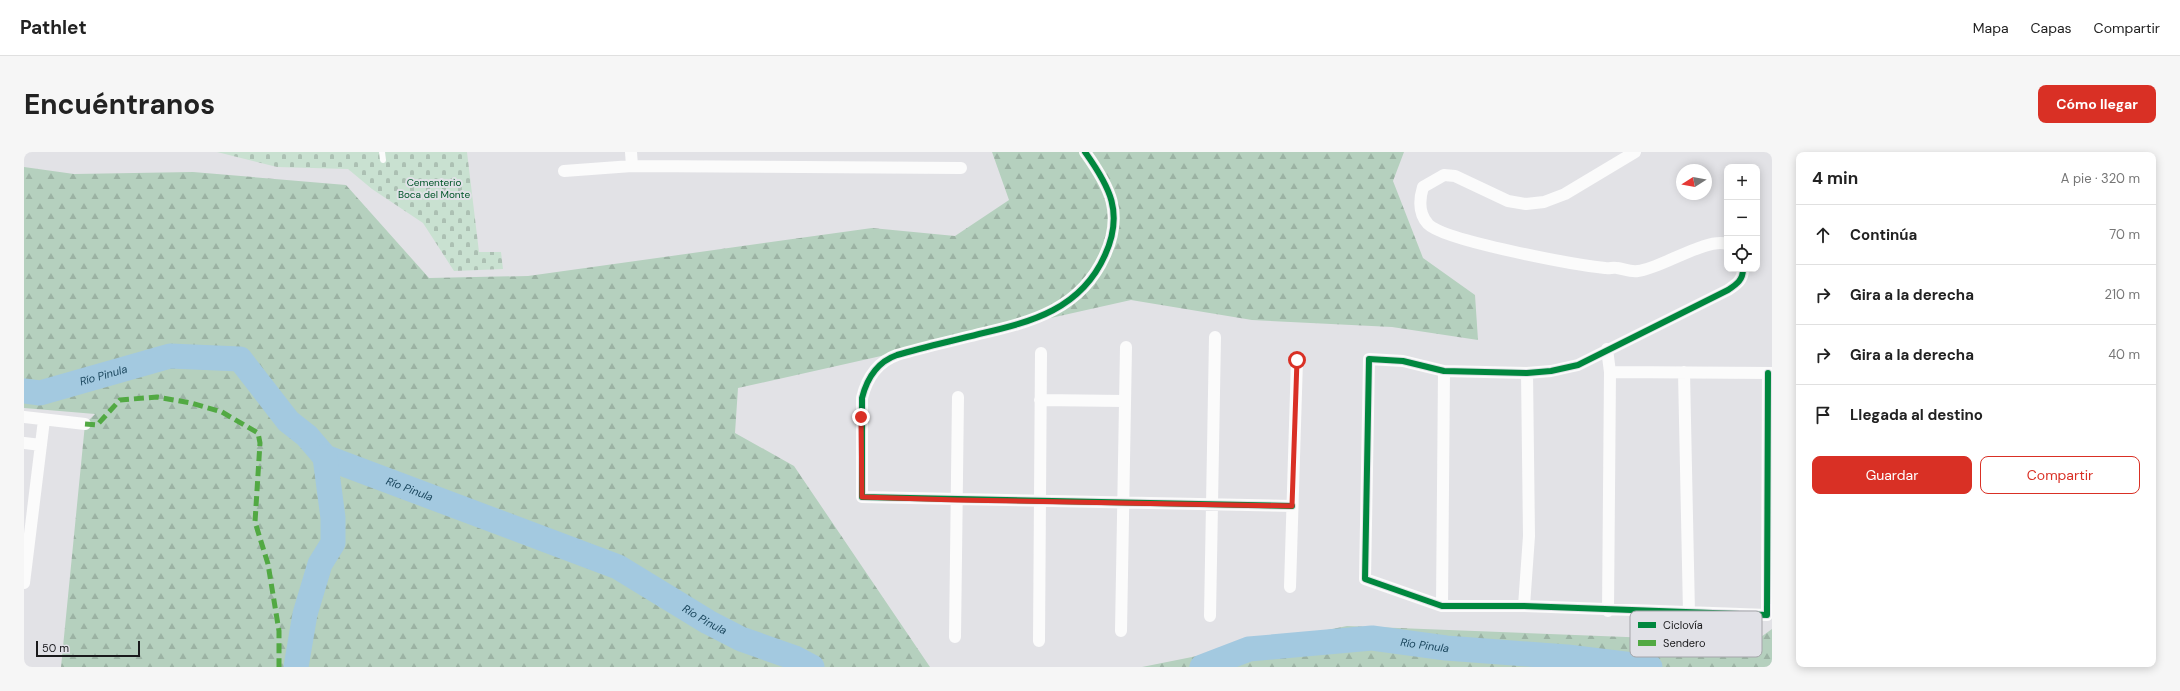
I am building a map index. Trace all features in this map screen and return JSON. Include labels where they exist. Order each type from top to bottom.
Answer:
[{"type":"street","points":[[631,152],[632,166]]},
{"type":"street","points":[[1085,152],[1108,189],[1114,210],[1114,226],[1110,243],[1102,262],[1092,277],[1077,294],[1063,305],[1045,315],[1023,324],[918,349],[888,358],[875,369],[865,386],[862,398],[860,435],[862,497],[1040,502],[1292,506]]},
{"type":"street","points":[[1635,152],[1565,194],[1544,202],[1526,204],[1508,201],[1455,176],[1444,175],[1423,188],[1420,196],[1420,206],[1423,217],[1429,226],[1455,237],[1498,248],[1606,268],[1640,271],[1697,249],[1724,243]]},
{"type":"street","points":[[564,171],[632,166],[962,168]]},
{"type":"street","points":[[1630,612],[1524,606],[1442,606],[1366,579],[1369,359],[1403,361],[1444,371],[1527,373],[1578,365],[1607,349],[1728,290],[1738,284],[1743,277],[1744,272]]},
{"type":"street","points":[[1210,616],[1215,337]]},
{"type":"street","points":[[1121,631],[1126,347]]},
{"type":"street","points":[[1607,349],[1610,372],[1608,611]]},
{"type":"street","points":[[1039,641],[1040,400],[1042,353]]},
{"type":"street","points":[[1290,587],[1297,360]]},
{"type":"street","points":[[1442,606],[1444,371]]},
{"type":"street","points":[[1610,372],[1770,373],[1767,615],[1762,615]]},
{"type":"street","points":[[1684,372],[1689,611]]},
{"type":"street","points":[[1524,606],[1528,536],[1527,373]]},
{"type":"street","points":[[955,637],[958,397]]},
{"type":"street","points":[[1040,400],[1124,401]]},
{"type":"street","points":[[24,417],[86,424]]},
{"type":"street","points":[[24,583],[30,489],[41,445],[44,420]]},
{"type":"street","points":[[24,443],[41,445]]},
{"type":"lane","points":[[382,152],[383,160]]},
{"type":"green space","name":"Cementerio Boca del Monte","points":[[217,152],[467,152],[479,252],[501,252],[503,269],[454,271],[423,223],[372,189],[348,169],[277,167]]},
{"type":"green space","points":[[992,152],[1404,152],[1393,181],[1423,258],[1475,295],[1478,340],[1392,327],[1252,320],[1131,300],[738,388],[735,433],[794,466],[930,667],[61,667],[85,424],[95,414],[24,408],[24,167],[74,174],[193,172],[346,185],[429,278],[528,276],[872,228],[955,236],[1009,200]]},
{"type":"green space","points":[[1347,626],[1630,637],[1630,657],[1762,657],[1762,636],[1772,629],[1772,667],[1142,667]]},
{"type":"waterway","name":"Río Pinula","points":[[24,391],[40,393],[170,356],[240,359],[288,421],[307,436],[325,457],[618,567],[708,622],[741,639],[795,658],[812,667]]},
{"type":"waterway","points":[[296,667],[305,614],[320,564],[333,543],[333,518],[325,457]]},
{"type":"waterway","name":"Río Pinula","points":[[1202,667],[1249,649],[1372,638],[1446,648],[1567,657],[1650,667]]},
{"type":"marked path","points":[[85,424],[97,425],[120,400],[157,397],[191,403],[222,412],[258,433],[260,443],[255,522],[268,564],[279,631],[279,667]]},
{"type":"cycle path","points":[[1085,152],[1107,189],[1112,201],[1114,213],[1111,240],[1095,273],[1083,288],[1069,301],[1036,318],[897,355],[878,366],[870,377],[862,398],[862,497],[1292,506]]},
{"type":"cycle path","points":[[1659,611],[1524,606],[1442,606],[1365,579],[1369,359],[1403,361],[1444,371],[1527,373],[1551,371],[1578,365],[1728,290],[1739,281],[1743,272]]},
{"type":"cycle path","points":[[1762,615],[1767,615],[1768,373]]},
{"type":"route","points":[[861,417],[860,435],[862,497],[1292,506],[1297,360]]}]
